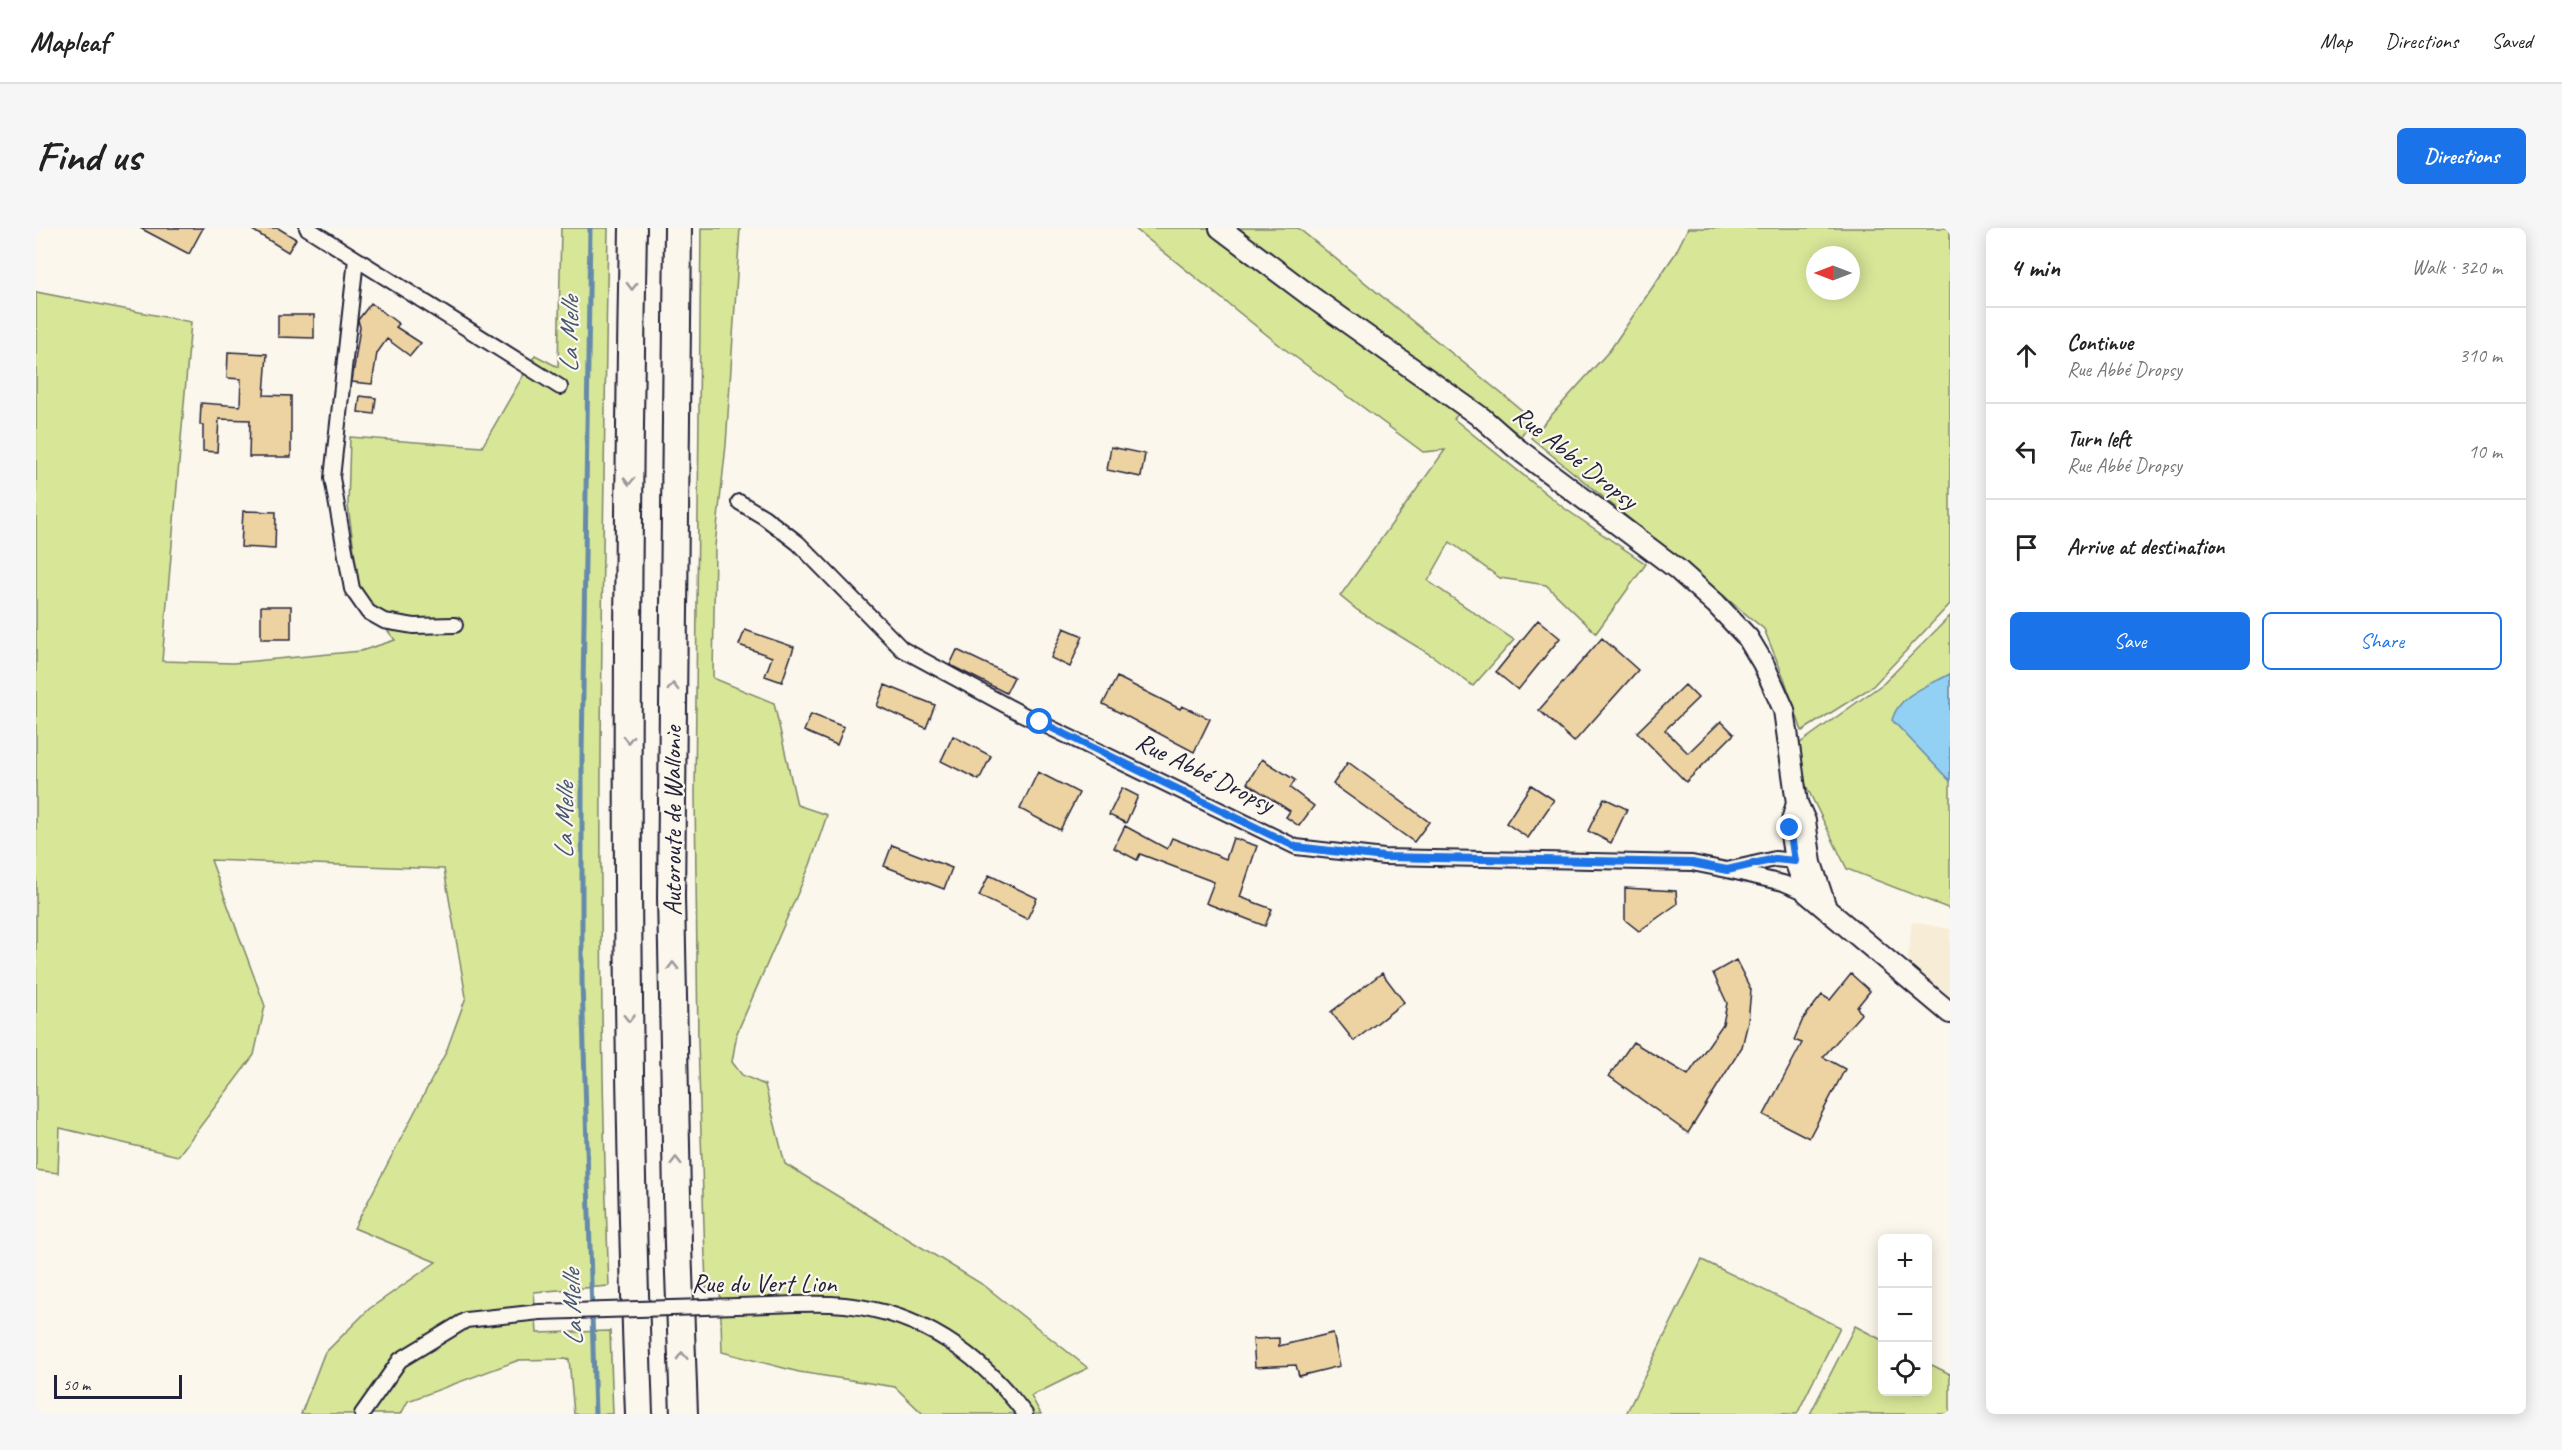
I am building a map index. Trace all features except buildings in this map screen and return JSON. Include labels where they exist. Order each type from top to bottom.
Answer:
[{"type":"highway","name":"Autoroute de Wallonie","points":[[633,228],[629,457],[628,897],[632,1239],[639,1414]]},
{"type":"highway","name":"Autoroute de Wallonie","points":[[678,228],[671,897],[684,1414]]},
{"type":"street","points":[[307,228],[560,387]]},
{"type":"street","name":"Rue Abbé Dropsy","points":[[1220,228],[1482,418],[1515,447],[1677,569],[1716,604],[1748,638],[1763,663],[1784,710],[1797,803],[1805,821],[1803,862],[1807,893]]},
{"type":"street","points":[[356,260],[332,478],[352,589],[368,612],[384,621],[414,626],[455,625]]},
{"type":"street","name":"Rue Abbé Dropsy","points":[[739,502],[764,517],[798,543],[902,649],[1022,714],[1296,847],[1384,857],[1692,863],[1783,883],[1807,893],[1950,1013]]},
{"type":"street","name":"Rue Abbé Dropsy","points":[[1727,870],[1775,859],[1803,862]]},
{"type":"street","name":"Rue Abbé Dropsy","points":[[1803,862],[1826,908]]},
{"type":"street","name":"Rue du Vert Lion","points":[[362,1414],[400,1360],[466,1320],[540,1312],[832,1304],[881,1312],[935,1331],[970,1355],[1005,1387],[1025,1414]]},
{"type":"shaded area","points":[[1912,922],[1950,929],[1950,1007],[1907,968]]},
{"type":"green space","points":[[561,228],[608,228],[601,889],[609,1286],[534,1292],[537,1333],[610,1331],[613,1414],[574,1414],[569,1359],[519,1360],[408,1401],[401,1414],[301,1414],[324,1354],[369,1309],[436,1262],[354,1228],[446,1052],[466,997],[444,869],[211,860],[265,1006],[254,1055],[178,1156],[60,1128],[58,1173],[36,1170],[36,292],[191,322],[162,661],[233,663],[361,651],[395,640],[370,608],[359,587],[348,506],[350,437],[482,447],[535,355],[558,367]]},
{"type":"green space","points":[[701,228],[740,228],[726,445],[715,546],[713,678],[774,703],[797,805],[827,815],[810,865],[737,1033],[732,1062],[742,1075],[765,1085],[785,1164],[985,1286],[1088,1368],[1031,1396],[1041,1414],[923,1414],[895,1387],[799,1372],[722,1352],[720,1288],[706,1288],[698,1042],[695,794]]},
{"type":"green space","points":[[1134,228],[1298,228],[1524,412],[1527,424],[1521,436],[1471,399],[1454,419],[1564,508],[1646,564],[1596,633],[1546,585],[1500,578],[1450,542],[1428,581],[1514,640],[1473,686],[1434,657],[1357,610],[1340,596],[1445,450],[1423,452],[1282,347]]},
{"type":"green space","points":[[1688,228],[1950,228],[1950,604],[1872,687],[1802,731],[1764,629],[1531,438],[1610,350],[1675,254]]},
{"type":"green space","points":[[1950,616],[1950,909],[1847,869],[1789,751],[1884,683]]},
{"type":"green space","points":[[1702,1260],[1840,1327],[1797,1414],[1626,1414]]},
{"type":"green space","points":[[1855,1326],[1878,1338],[1878,1396],[1932,1396],[1932,1365],[1950,1374],[1950,1414],[1810,1414]]},
{"type":"water","points":[[1950,674],[1950,781],[1892,720],[1896,711],[1908,697]]},
{"type":"waterway","name":"La Melle","points":[[590,228],[582,757],[582,981],[595,1414]]},
{"type":"route","points":[[1040,722],[1296,847],[1384,857],[1692,863],[1727,870],[1775,859],[1795,861],[1790,828]]}]
